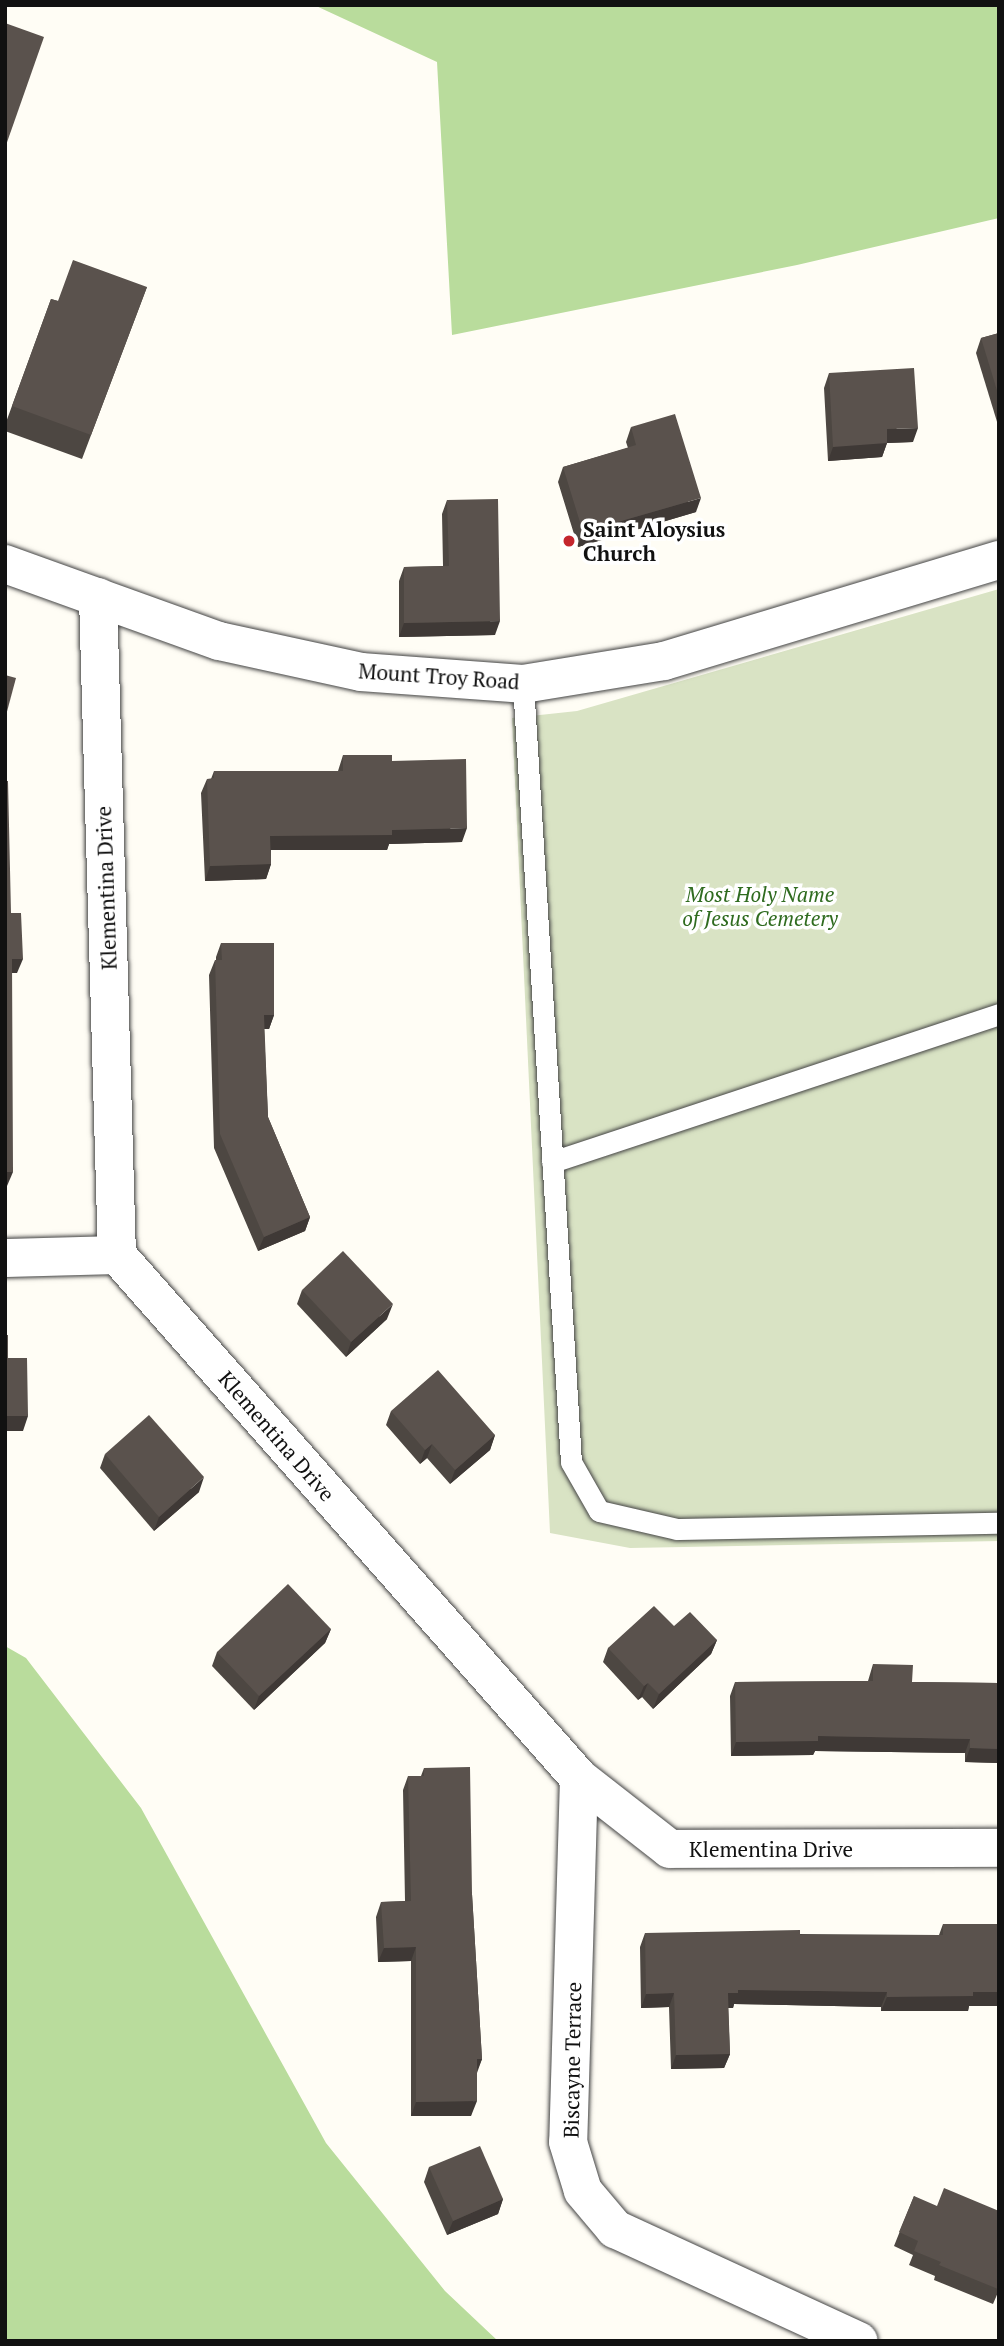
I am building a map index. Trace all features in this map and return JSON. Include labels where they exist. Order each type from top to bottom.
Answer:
[{"type":"street","name":"Mount Troy Road","points":[[5,564],[219,641],[361,672],[523,684],[664,661],[999,560]]},
{"type":"street","name":"Klementina Drive","points":[[97,597],[117,1255],[579,1778],[670,1849],[999,1848]]},
{"type":"street","points":[[5,1258],[117,1255]]},
{"type":"street","name":"Biscayne Terrace","points":[[579,1778],[568,2142],[583,2190],[615,2229],[858,2341]]},
{"type":"lane","points":[[523,684],[570,1462],[599,1511],[677,1529],[999,1523]]},
{"type":"lane","points":[[552,1162],[999,1014]]},
{"type":"green space","points":[[314,5],[999,5],[999,218],[797,265],[452,335],[437,62]]},
{"type":"green space","name":"Most Holy Name of Jesus Cemetery","points":[[999,589],[999,1541],[630,1548],[550,1533],[512,718],[577,711]]},
{"type":"green space","points":[[5,1646],[26,1658],[141,1808],[326,2143],[445,2291],[498,2341],[5,2341]]},
{"type":"building","points":[[5,23],[44,37],[5,148]]},
{"type":"building","points":[[73,260],[147,287],[91,435],[12,406],[51,299],[58,301]]},
{"type":"building","points":[[999,333],[999,397],[981,338]]},
{"type":"building","points":[[914,368],[918,428],[887,429],[887,443],[833,447],[829,373]]},
{"type":"building","points":[[675,414],[701,498],[583,532],[563,467],[636,445],[631,427]]},
{"type":"building","points":[[498,499],[500,621],[404,623],[404,567],[449,566],[447,500]]},
{"type":"building","points":[[5,675],[16,678],[5,719]]},
{"type":"building","points":[[343,755],[392,755],[392,761],[466,759],[467,828],[392,830],[392,835],[270,836],[271,864],[210,866],[207,779],[214,778],[214,771],[343,771]]},
{"type":"building","points":[[5,781],[8,781],[11,913],[21,913],[23,959],[12,959],[13,1172],[5,1172]]},
{"type":"building","points":[[221,943],[274,943],[274,1015],[264,1015],[268,1117],[310,1217],[264,1237],[220,1134],[215,960],[222,960]]},
{"type":"building","points":[[343,1251],[393,1304],[351,1342],[302,1290]]},
{"type":"building","points":[[5,1335],[8,1335],[8,1358],[27,1358],[28,1416],[5,1416]]},
{"type":"building","points":[[438,1370],[495,1435],[455,1470],[432,1444],[425,1450],[391,1411]]},
{"type":"building","points":[[149,1415],[204,1477],[159,1517],[105,1454]]},
{"type":"building","points":[[288,1584],[331,1629],[259,1696],[217,1652]]},
{"type":"building","points":[[654,1606],[674,1626],[690,1612],[717,1640],[659,1694],[648,1683],[644,1686],[608,1648]]},
{"type":"building","points":[[873,1664],[913,1665],[912,1682],[999,1683],[999,1749],[970,1748],[970,1739],[818,1736],[818,1741],[736,1742],[735,1682],[873,1681]]},
{"type":"building","points":[[470,1767],[472,1894],[482,2059],[477,2059],[477,2101],[416,2102],[416,1947],[384,1948],[381,1902],[411,1901],[408,1776],[424,1776],[424,1768]]},
{"type":"building","points":[[943,1924],[999,1924],[999,1992],[973,1992],[973,1996],[887,1997],[887,1992],[738,1990],[738,1993],[728,1993],[730,2054],[676,2055],[674,1993],[646,1994],[645,1933],[800,1930],[800,1935],[943,1935]]},
{"type":"building","points":[[480,2146],[503,2199],[453,2221],[429,2167]]},
{"type":"building","points":[[944,2188],[999,2211],[998,2289],[939,2265],[941,2262],[914,2251],[918,2241],[899,2232],[914,2196],[937,2206]]},
{"type":"place","name":"Saint Aloysius Church","points":[[569,541]]}]
